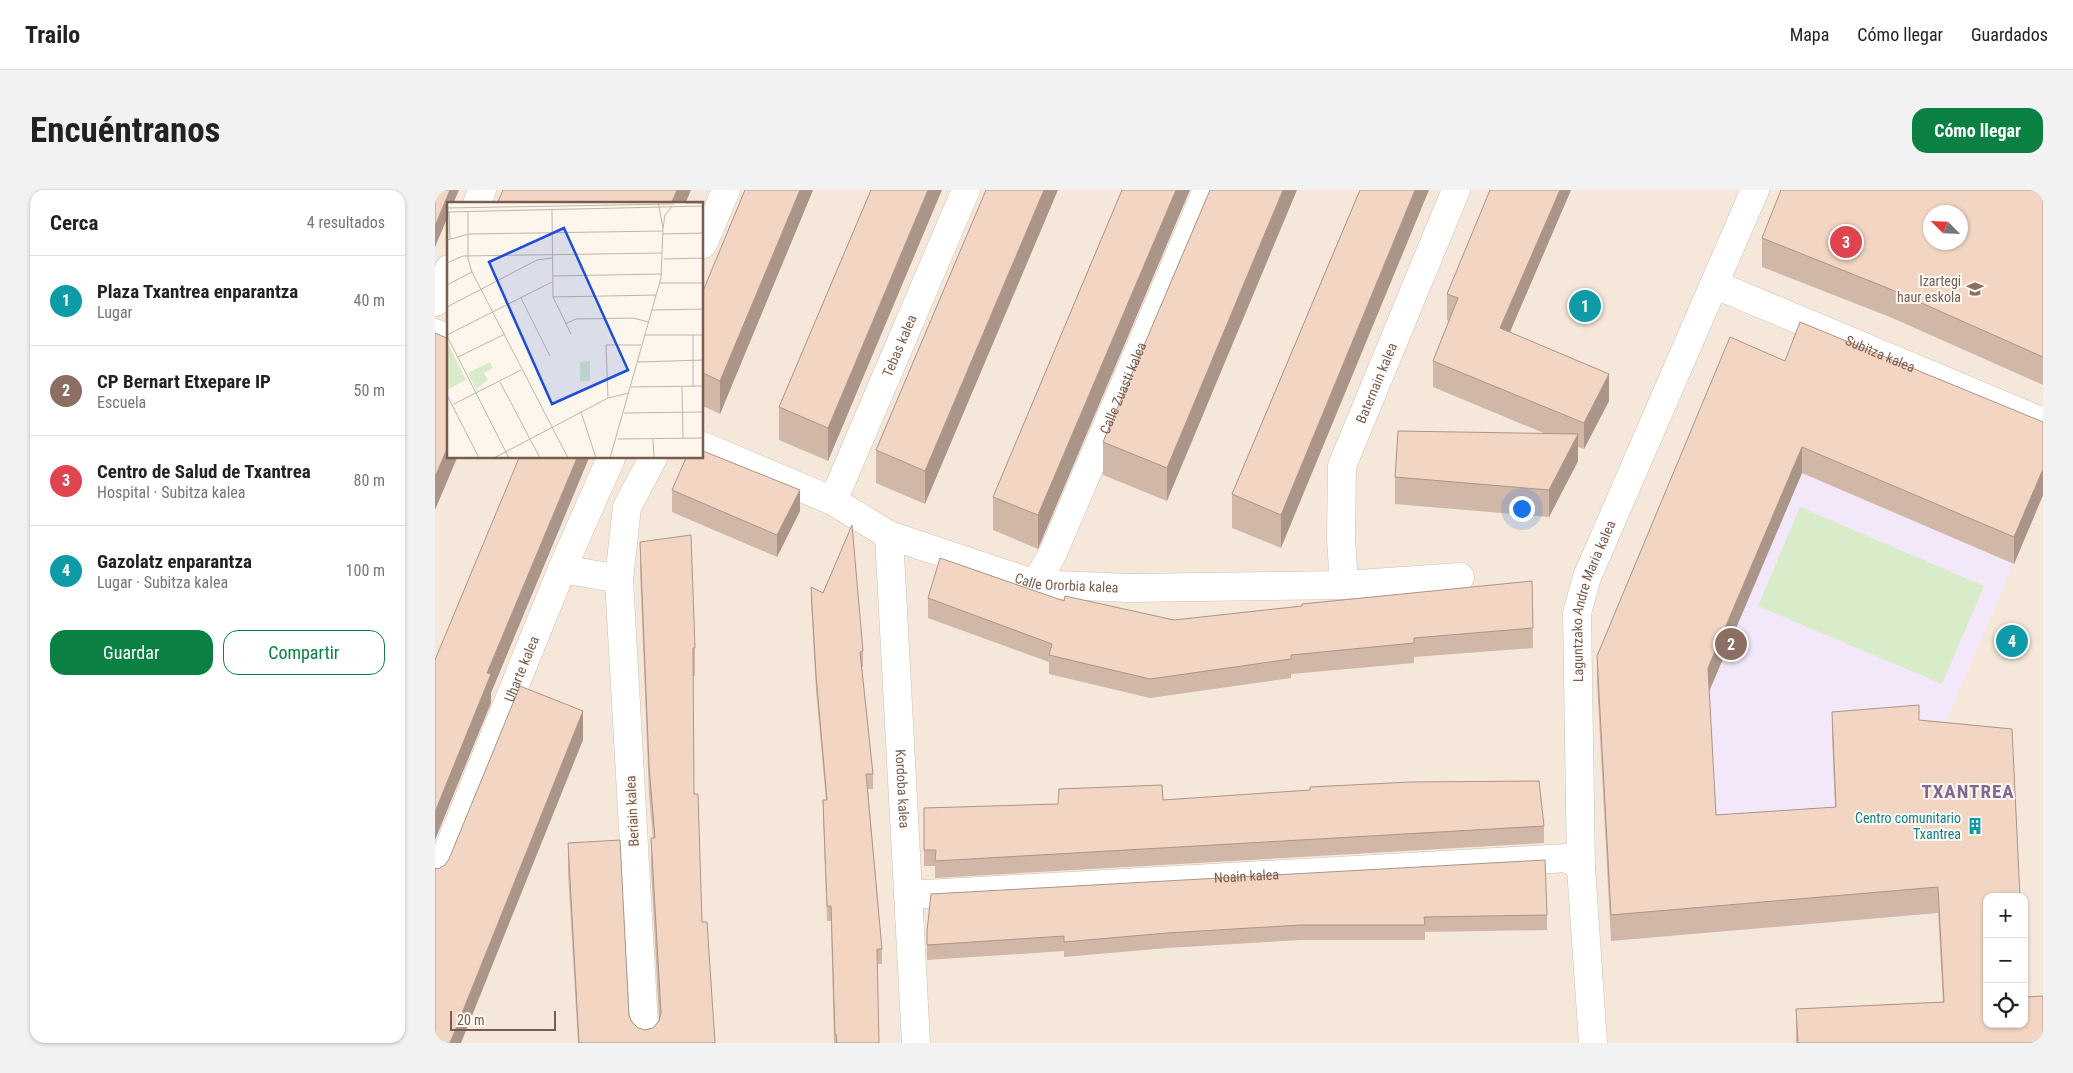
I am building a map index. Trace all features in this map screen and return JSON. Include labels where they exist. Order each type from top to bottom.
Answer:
[{"type":"street","points":[[478,202],[482,190]]},
{"type":"street","points":[[704,242],[726,190]]},
{"type":"street","name":"Tebas kalea","points":[[833,502],[966,190]]},
{"type":"street","name":"Calle Zuasti kalea","points":[[1035,584],[1053,553],[1207,190]]},
{"type":"street","name":"Baternain kalea","points":[[1344,585],[1341,538],[1342,466],[1457,190]]},
{"type":"street","name":"Laguntzako Andre Maria kalea","points":[[1593,1043],[1581,868],[1577,613],[1587,577],[1755,190]]},
{"type":"street","points":[[435,302],[447,274]]},
{"type":"street","name":"Subitza kalea","points":[[1715,285],[2043,422]]},
{"type":"street","points":[[435,333],[447,337]]},
{"type":"street","name":"Calle Ororbia kalea","points":[[704,446],[833,502],[889,535],[1035,584],[1129,588],[1344,585],[1460,577]]},
{"type":"street","name":"Uharte kalea","points":[[435,882],[562,569],[611,459]]},
{"type":"street","name":"Beriain kalea","points":[[645,1043],[619,580],[627,506],[652,459]]},
{"type":"street","name":"Kordoba kalea","points":[[889,535],[916,1043]]},
{"type":"street","points":[[562,569],[619,580]]},
{"type":"street","name":"Noain kalea","points":[[908,895],[1568,858],[1581,868]]},
{"type":"shaded area","points":[[435,190],[2043,190],[2043,1043],[435,1043]]},
{"type":"shaded area","points":[[1730,363],[2043,495],[1947,719],[1928,914],[1611,941],[1597,682]]},
{"type":"green space","points":[[1800,507],[1984,586],[1942,684],[1758,606]]},
{"type":"building","points":[[435,190],[450,190],[435,226]]},
{"type":"building","points":[[503,190],[677,190],[672,202],[498,202]]},
{"type":"building","points":[[745,190],[800,190],[720,381],[704,373],[704,289]]},
{"type":"building","points":[[871,190],[928,190],[828,428],[779,407]]},
{"type":"building","points":[[986,190],[1044,190],[925,471],[876,450]]},
{"type":"building","points":[[1122,190],[1176,190],[1038,515],[993,497]]},
{"type":"building","points":[[1210,190],[1283,190],[1167,468],[1103,442]]},
{"type":"building","points":[[1360,190],[1415,190],[1281,515],[1232,494]]},
{"type":"building","points":[[1490,190],[1560,190],[1500,328],[1609,374],[1584,423],[1433,361],[1458,298],[1447,294]]},
{"type":"building","points":[[1781,190],[2043,190],[2043,357],[1890,289],[1762,238]]},
{"type":"building","points":[[1800,322],[2043,422],[2043,469],[2014,537],[1802,447],[1708,668],[1716,815],[1836,807],[1832,712],[1919,705],[1919,720],[2012,729],[2020,893],[1983,893],[1983,1028],[2028,1028],[2028,997],[2043,996],[2043,1043],[1798,1043],[1796,1009],[1944,1002],[1938,887],[1611,915],[1597,656],[1730,337],[1785,361]]},
{"type":"building","points":[[435,333],[447,338],[447,449],[435,477]]},
{"type":"building","points":[[1398,431],[1578,434],[1549,490],[1395,477]]},
{"type":"building","points":[[704,451],[800,490],[777,535],[672,490],[686,459],[704,459]]},
{"type":"building","points":[[519,459],[577,459],[487,673],[491,674],[435,812],[435,660]]},
{"type":"building","points":[[852,525],[863,651],[860,652],[873,774],[866,774],[882,949],[877,949],[879,1043],[837,1043],[835,1034],[831,906],[827,906],[823,800],[827,800],[816,675],[811,587],[823,593]]},
{"type":"building","points":[[691,535],[695,648],[693,648],[694,794],[698,794],[702,922],[707,922],[715,1043],[579,1043],[568,843],[620,840],[629,1016],[638,1028],[645,1030],[653,1028],[659,1021],[661,1013],[651,838],[655,838],[649,766],[640,542]]},
{"type":"building","points":[[940,558],[1064,601],[1065,596],[1174,620],[1302,606],[1302,604],[1532,581],[1533,628],[1414,638],[1414,643],[1291,655],[1291,659],[1150,679],[1049,655],[1052,644],[928,598]]},
{"type":"building","points":[[520,686],[583,711],[450,1043],[435,1043],[435,868],[438,869],[445,865],[449,859]]},
{"type":"building","points":[[1539,781],[1544,826],[935,861],[936,850],[924,850],[924,808],[1058,804],[1059,789],[1162,785],[1163,800],[1310,790],[1310,787],[1411,782]]},
{"type":"building","points":[[1545,860],[1547,915],[1424,917],[1425,925],[1301,925],[1167,933],[1064,942],[1064,936],[927,945],[931,894]]},
{"type":"place","name":"Centro de Salud de Txantrea","points":[[1846,242]]},
{"type":"place","name":"Izartegi haur eskola","points":[[1975,289]]},
{"type":"place","name":"Plaza Txantrea enparantza","points":[[1585,306]]},
{"type":"place","name":"Gazolatz enparantza","points":[[2012,641]]},
{"type":"place","name":"CP Bernart Etxepare IP","points":[[1731,644]]},
{"type":"place","name":"Centro comunitario Txantrea","points":[[1975,826]]},
{"type":"district","name":"TXANTREA","points":[[1968,791]]}]
